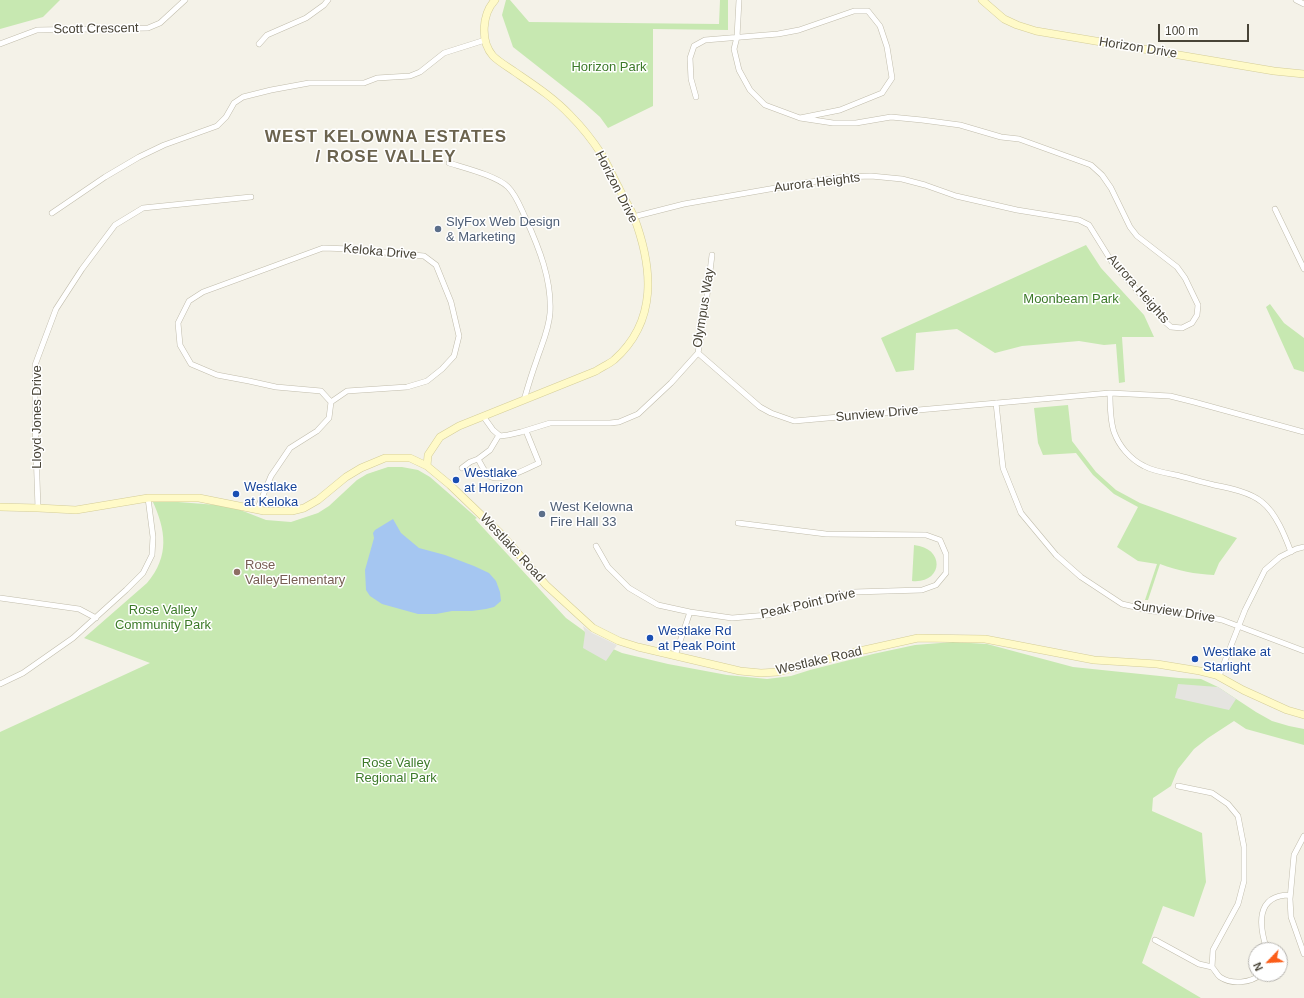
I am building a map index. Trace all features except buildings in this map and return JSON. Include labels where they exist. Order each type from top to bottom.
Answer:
[{"type":"street","name":"Scott Crescent","points":[[0,44],[37,30],[148,28],[160,23],[185,0]]},
{"type":"street","points":[[259,44],[267,35],[306,18],[324,5],[328,0]]},
{"type":"street","points":[[52,213],[139,157],[164,145],[217,126],[226,116],[234,103],[243,97],[309,83],[364,83],[377,78],[410,76],[420,72],[444,53],[485,40],[484,32],[486,16],[495,0]]},
{"type":"street","name":"Aurora Heights","points":[[633,217],[707,200],[844,177],[870,176],[902,179],[956,196],[1017,210],[1079,220],[1089,224],[1112,262],[1171,327],[1182,328],[1192,323],[1197,315],[1198,306],[1185,278],[1177,267],[1137,236],[1130,227],[1111,188],[1102,175],[1091,165],[1019,139],[1001,137],[960,125],[891,117],[856,124],[833,123],[800,118],[765,105],[750,90],[739,70],[734,49],[737,37],[739,0]]},
{"type":"street","name":"Horizon Drive","points":[[982,0],[1004,19],[1036,31],[1274,71],[1304,74]]},
{"type":"street","points":[[1296,0],[1304,4]]},
{"type":"street","points":[[696,97],[691,79],[690,58],[694,46],[705,40],[778,34],[799,30],[854,11],[868,11],[880,26],[887,47],[892,78],[882,93],[840,110],[800,118]]},
{"type":"street","name":"Horizon Drive","points":[[427,466],[428,454],[440,437],[458,426],[596,370],[613,361],[627,347],[640,328],[647,305],[648,274],[643,249],[633,217],[602,155],[586,133],[569,114],[547,95],[493,56],[485,40]]},
{"type":"street","points":[[449,163],[494,179],[508,187],[519,203],[544,264],[549,290],[550,313],[546,333],[524,400]]},
{"type":"street","name":"Lloyd Jones Drive","points":[[38,508],[35,365],[56,309],[82,269],[115,225],[143,208],[251,197]]},
{"type":"street","points":[[1276,209],[1304,269]]},
{"type":"street","name":"Keloka Drive","points":[[323,248],[351,249],[424,256],[436,265],[451,302],[459,336],[454,356],[442,369],[427,381],[407,386],[347,391],[331,402],[321,391],[276,387],[217,375],[191,364],[180,345],[178,323],[189,301],[203,292],[323,248]]},
{"type":"street","name":"Olympus Way","points":[[499,435],[508,435],[526,431],[550,423],[619,422],[638,414],[671,383],[698,353],[712,256]]},
{"type":"street","name":"Sunview Drive","points":[[698,353],[760,407],[771,413],[794,421],[1110,393],[1170,396],[1304,432]]},
{"type":"street","points":[[1110,393],[1111,417],[1114,432],[1118,442],[1129,456],[1143,466],[1234,489],[1262,502],[1270,510],[1278,523],[1291,552]]},
{"type":"street","points":[[257,510],[271,476],[290,448],[317,431],[329,418],[331,402]]},
{"type":"street","name":"Sunview Drive","points":[[996,403],[1003,468],[1021,513],[1056,555],[1081,577],[1122,604],[1152,611],[1193,614],[1222,620],[1304,651]]},
{"type":"street","points":[[462,468],[490,450],[499,435],[493,430],[483,416]]},
{"type":"street","points":[[478,459],[489,476],[496,479],[507,477],[539,463],[526,431]]},
{"type":"street","name":"Westlake Road","points":[[0,507],[76,510],[148,498],[199,498],[264,511],[292,511],[304,508],[318,500],[346,477],[361,468],[385,458],[410,458],[427,466],[450,485],[496,529],[546,585],[593,628],[619,641],[638,647],[740,671],[761,674],[778,672],[855,652],[918,638],[986,639],[1094,660],[1157,664],[1200,670],[1219,676],[1287,710],[1304,715]]},
{"type":"street","points":[[0,684],[23,673],[73,638],[143,573],[152,555],[153,537],[148,498]]},
{"type":"street","name":"Peak Point Drive","points":[[596,546],[608,567],[629,588],[658,605],[690,612],[732,618],[768,616],[854,592],[922,590],[936,585],[946,573],[946,554],[940,540],[926,535],[826,534],[738,522]]},
{"type":"street","points":[[1219,676],[1238,626],[1265,570],[1280,557],[1304,547]]},
{"type":"street","points":[[0,598],[79,609],[96,618]]},
{"type":"street","points":[[675,656],[690,612]]},
{"type":"street","points":[[1178,786],[1212,793],[1228,804],[1238,816],[1244,847],[1244,881],[1238,904],[1213,950],[1212,967]]},
{"type":"street","points":[[1304,836],[1294,855],[1290,895],[1291,917],[1304,954]]},
{"type":"street","points":[[1265,942],[1262,932],[1261,916],[1264,909],[1272,900],[1285,895],[1290,895]]},
{"type":"street","points":[[1155,940],[1199,964],[1212,967],[1219,976],[1227,980],[1234,982],[1248,980]]},
{"type":"green space","points":[[0,0],[60,0],[43,17],[0,29]]},
{"type":"green space","name":"Horizon Park","points":[[506,0],[510,0],[529,22],[719,24],[720,0],[728,0],[728,30],[653,29],[653,106],[608,128],[600,117],[583,102],[513,47],[502,15]]},
{"type":"green space","name":"Moonbeam Park","points":[[1086,245],[1101,268],[1144,315],[1154,337],[1122,337],[1125,382],[1119,383],[1116,344],[1104,345],[1079,341],[1022,346],[995,353],[957,329],[916,333],[914,370],[896,372],[881,338]]},
{"type":"green space","points":[[1270,304],[1284,323],[1304,338],[1304,372],[1294,369],[1266,307]]},
{"type":"green space","points":[[1068,405],[1072,441],[1096,472],[1116,490],[1140,503],[1237,538],[1219,563],[1214,575],[1187,572],[1160,564],[1148,600],[1145,600],[1157,564],[1138,561],[1117,547],[1138,507],[1114,494],[1093,475],[1076,453],[1043,455],[1038,443],[1034,408]]},
{"type":"green space","name":"Rose Valley Regional Park","points":[[388,467],[402,467],[418,470],[430,477],[477,518],[475,519],[566,618],[602,644],[622,653],[668,664],[727,675],[767,679],[791,676],[873,654],[915,645],[953,642],[987,644],[1073,667],[1201,679],[1218,687],[1272,721],[1304,729],[1304,745],[1246,729],[1234,721],[1194,749],[1178,769],[1171,786],[1153,798],[1152,811],[1202,833],[1206,882],[1194,917],[1163,906],[1142,963],[1201,998],[0,998],[0,732],[150,663],[84,638],[147,583],[159,563],[162,553],[163,532],[152,500],[230,506],[266,520],[291,522],[318,513],[329,506],[357,480],[367,474]]},
{"type":"green space","points":[[914,545],[932,552],[936,558],[937,565],[935,572],[930,577],[912,581]]},
{"type":"shaded area","points":[[583,626],[592,633],[617,645],[606,661],[583,648],[585,633]]},
{"type":"shaded area","points":[[1178,684],[1218,687],[1236,699],[1229,710],[1175,698]]},
{"type":"water","points":[[393,519],[401,533],[419,548],[445,555],[489,573],[496,581],[500,592],[501,601],[494,607],[486,609],[452,611],[436,614],[418,614],[382,604],[370,596],[366,590],[365,570],[374,538],[373,533],[375,530]]},
{"type":"place","name":"SlyFox Web Design & Marketing","points":[[438,229]]},
{"type":"place","name":"Westlake at Horizon","points":[[456,480]]},
{"type":"place","name":"Westlake at Keloka","points":[[236,494]]},
{"type":"place","name":"West Kelowna Fire Hall 33","points":[[542,514]]},
{"type":"place","name":"Rose ValleyElementary","points":[[237,572]]},
{"type":"place","name":"Westlake Rd at Peak Point","points":[[650,638]]},
{"type":"place","name":"Westlake at Starlight","points":[[1195,659]]},
{"type":"district","name":"WEST KELOWNA ESTATES / ROSE VALLEY","points":[[386,147]]},
{"type":"park label","name":"Rose Valley Community Park","points":[[163,618]]}]
